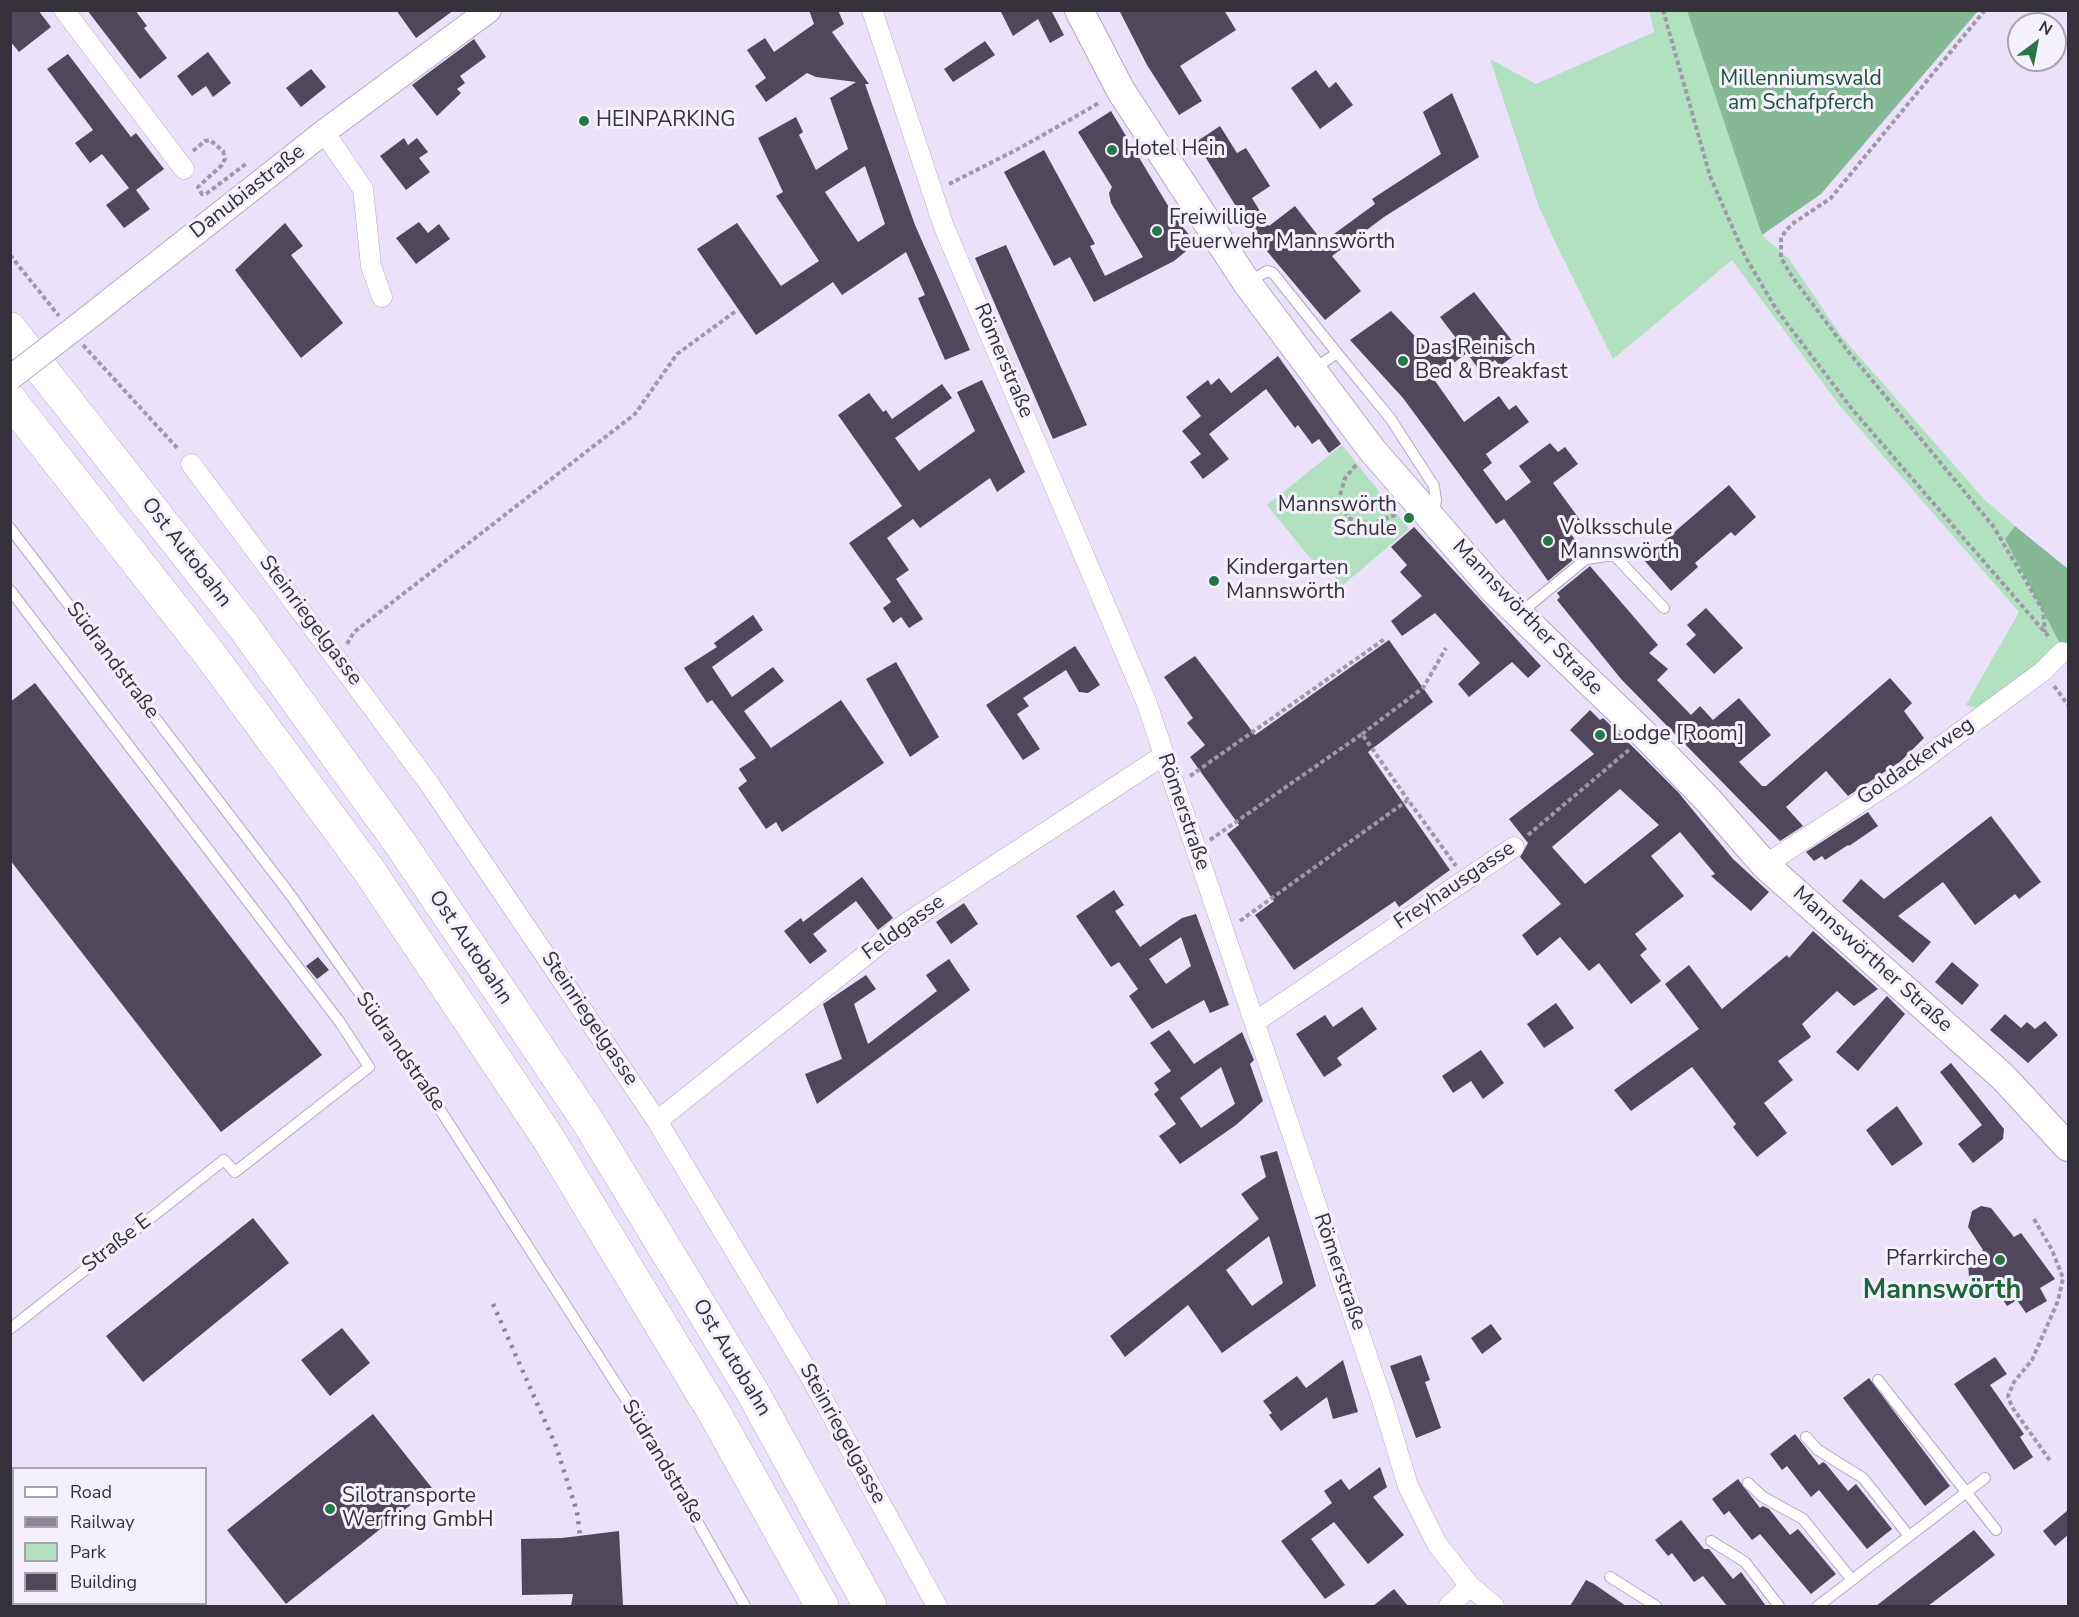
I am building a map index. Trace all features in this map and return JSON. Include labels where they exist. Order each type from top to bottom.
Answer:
[{"type":"highway","name":"Ost Autobahn","points":[[10,329],[244,627],[402,846],[587,1120],[753,1393],[870,1606]]},
{"type":"highway","name":"Ost Autobahn","points":[[10,400],[208,652],[368,869],[555,1149],[715,1414],[822,1606]]},
{"type":"main road","name":"Mannswörther Straße","points":[[1079,10],[1121,91],[1247,283],[1372,450],[1424,510],[1518,614],[1646,736],[1708,800],[1764,865],[2003,1077],[2068,1147]]},
{"type":"street","points":[[64,10],[182,166]]},
{"type":"street","name":"Danubiastraße","points":[[10,378],[77,330],[324,132],[489,10]]},
{"type":"street","name":"Römerstraße","points":[[872,10],[944,227],[1142,690],[1383,1403],[1408,1486],[1437,1544],[1470,1586],[1494,1606]]},
{"type":"street","points":[[324,132],[363,189],[371,266],[382,297]]},
{"type":"street","name":"Steinriegelgasse","points":[[191,464],[338,657],[428,782],[657,1121],[809,1374],[937,1606]]},
{"type":"street","name":"Goldackerweg","points":[[1764,865],[1902,775],[2042,672],[2062,652]]},
{"type":"street","name":"Feldgasse","points":[[657,1121],[902,926],[1164,755]]},
{"type":"street","name":"Freyhausgasse","points":[[1255,1022],[1464,878],[1514,847]]},
{"type":"street","points":[[1449,1606],[1470,1586]]},
{"type":"lane","points":[[1247,283],[1267,271],[1273,273],[1390,418],[1434,486],[1436,501],[1424,510]]},
{"type":"lane","points":[[1312,371],[1337,353]]},
{"type":"lane","name":"Südrandstraße","points":[[10,528],[291,897],[428,1091],[642,1424],[745,1606]]},
{"type":"lane","points":[[1518,614],[1586,559],[1614,555],[1664,608]]},
{"type":"lane","name":"Straße E","points":[[10,590],[339,1021],[369,1067],[235,1172],[224,1160],[10,1329]]},
{"type":"lane","points":[[1878,1380],[1996,1530]]},
{"type":"lane","points":[[1806,1437],[1818,1450],[1863,1478],[1909,1536]]},
{"type":"lane","points":[[1818,1606],[1985,1478]]},
{"type":"lane","points":[[1748,1483],[1763,1497],[1803,1519],[1852,1580]]},
{"type":"lane","points":[[1711,1541],[1745,1562],[1779,1606]]},
{"type":"lane","points":[[1610,1577],[1656,1606]]},
{"type":"path","points":[[1663,10],[1710,176],[1745,256],[1776,309],[1852,409],[2062,652]]},
{"type":"path","points":[[1985,10],[1832,198],[1792,224],[1780,237],[1781,258],[1792,278],[1847,350],[1994,526],[2043,610],[2044,632]]},
{"type":"path","points":[[933,192],[1020,148],[1121,91]]},
{"type":"path","points":[[182,166],[205,141],[210,140],[223,151],[225,159],[222,165],[198,187],[202,194],[250,160]]},
{"type":"path","points":[[10,255],[191,464]]},
{"type":"path","points":[[338,657],[354,632],[635,414],[677,354],[736,311]]},
{"type":"path","points":[[1372,450],[1345,478],[1340,495],[1341,507],[1350,519],[1370,524],[1402,513],[1424,510]]},
{"type":"path","points":[[1175,787],[1386,638]]},
{"type":"path","points":[[1196,850],[1424,688],[1446,648]]},
{"type":"path","points":[[1362,734],[1464,878]]},
{"type":"path","name":"Freyhausgasse","points":[[1514,847],[1646,736]]},
{"type":"path","points":[[1224,932],[1408,800]]},
{"type":"path","points":[[2034,1219],[2052,1250],[2063,1278],[2058,1301],[2032,1360],[2014,1382],[2008,1396],[2012,1407],[2051,1461]]},
{"type":"green space","name":"Millenniumswald am Schafpferch","points":[[1687,10],[1978,11],[1821,194],[1762,235]]},
{"type":"green space","points":[[1649,11],[1687,11],[1762,235],[1789,259],[1842,337],[1984,499],[2015,526],[2005,539],[2059,642],[2042,664],[1982,710],[1966,705],[2019,612],[1840,406],[1732,260],[1613,359],[1556,244],[1539,207],[1490,59],[1536,84],[1654,32]]},
{"type":"green space","points":[[1342,445],[1409,529],[1342,586],[1321,559],[1315,564],[1267,505]]},
{"type":"green space","points":[[2015,526],[2068,569],[2068,652],[2059,642],[2005,539]]},
{"type":"building","points":[[10,10],[38,10],[51,27],[19,52],[10,41]]},
{"type":"building","points":[[87,10],[135,10],[147,26],[144,28],[167,58],[140,79]]},
{"type":"building","points":[[396,10],[454,10],[416,38]]},
{"type":"building","points":[[809,10],[838,10],[844,24],[832,32],[869,84],[865,84],[915,225],[970,350],[945,360],[918,298],[925,295],[906,252],[842,295],[833,282],[756,335],[697,249],[737,223],[781,286],[819,261],[776,196],[783,192],[758,138],[796,117],[803,132],[799,135],[816,170],[848,149],[830,98],[856,82],[816,77],[807,73],[766,102],[755,86],[766,78],[747,50],[765,38],[774,52],[814,24]],"holes":[[[865,166],[885,224],[858,242],[825,192]]]},
{"type":"building","points":[[1000,10],[1051,10],[1064,35],[1050,43],[1038,19],[1013,36]]},
{"type":"building","points":[[1119,10],[1224,10],[1236,30],[1180,66],[1202,101],[1179,115],[1147,65]]},
{"type":"building","points":[[474,39],[486,57],[460,76],[465,83],[457,89],[461,93],[437,116],[412,85]]},
{"type":"building","points":[[985,41],[995,55],[953,82],[944,69]]},
{"type":"building","points":[[208,52],[231,83],[213,97],[206,86],[192,96],[177,76]]},
{"type":"building","points":[[68,54],[131,137],[136,133],[164,169],[136,190],[150,209],[124,228],[106,205],[129,188],[102,154],[90,163],[75,143],[93,130],[47,69]]},
{"type":"building","points":[[311,69],[326,87],[301,107],[286,88]]},
{"type":"building","points":[[1316,70],[1329,88],[1336,82],[1353,105],[1320,129],[1291,88]]},
{"type":"building","points":[[1452,93],[1479,157],[1384,217],[1332,256],[1361,291],[1325,320],[1255,237],[1196,142],[1220,126],[1237,153],[1246,148],[1270,186],[1252,198],[1269,226],[1295,206],[1323,242],[1375,204],[1372,199],[1441,154],[1423,112]]},
{"type":"building","points":[[1111,111],[1176,219],[1196,243],[1174,261],[1094,302],[1070,257],[1054,266],[1004,172],[1044,150],[1095,244],[1090,246],[1105,276],[1143,257],[1111,203],[1109,193],[1112,187],[1078,132]]},
{"type":"building","points":[[404,138],[408,145],[417,138],[428,152],[419,158],[430,172],[406,190],[380,156]]},
{"type":"building","points":[[419,222],[428,233],[439,224],[450,239],[416,264],[396,238]]},
{"type":"building","points":[[285,223],[303,246],[291,255],[343,323],[301,358],[235,270]]},
{"type":"building","points":[[1006,245],[1087,425],[1053,439],[975,258]]},
{"type":"building","points":[[1474,292],[1520,351],[1500,366],[1495,360],[1480,371],[1467,353],[1433,378],[1464,422],[1499,396],[1509,410],[1516,405],[1529,422],[1486,454],[1492,463],[1483,470],[1506,501],[1531,482],[1519,466],[1550,443],[1558,452],[1565,447],[1578,464],[1553,483],[1583,524],[1570,533],[1582,549],[1578,552],[1580,554],[1548,581],[1504,519],[1496,524],[1403,398],[1350,340],[1391,311],[1432,354],[1456,338],[1440,317]]},
{"type":"building","points":[[1278,356],[1341,444],[1329,453],[1319,439],[1312,444],[1298,425],[1295,428],[1266,389],[1209,434],[1229,459],[1203,479],[1190,462],[1201,454],[1182,431],[1201,416],[1186,397],[1208,380],[1211,385],[1219,378],[1231,393]]},
{"type":"building","points":[[982,380],[1025,472],[997,492],[990,478],[920,528],[913,519],[887,538],[909,570],[896,579],[923,619],[909,628],[901,617],[893,623],[883,608],[891,602],[849,543],[902,506],[838,415],[869,393],[883,412],[886,410],[892,419],[942,384],[952,398],[895,438],[919,471],[975,431],[957,392]]},
{"type":"building","points":[[1729,485],[1756,517],[1735,536],[1731,532],[1695,563],[1698,567],[1671,591],[1643,559]]},
{"type":"building","points":[[1414,527],[1541,666],[1528,678],[1512,662],[1469,697],[1458,684],[1480,663],[1435,613],[1402,636],[1391,621],[1422,596],[1400,572],[1407,565],[1391,547]]},
{"type":"building","points":[[1590,566],[1658,645],[1649,653],[1668,669],[1657,680],[1691,715],[1700,706],[1713,720],[1739,698],[1771,735],[1739,762],[1762,786],[1766,786],[1890,678],[1912,703],[1904,711],[1924,738],[1901,761],[1848,796],[1826,771],[1786,807],[1803,826],[1780,841],[1621,679],[1557,600],[1560,597],[1557,593]]},
{"type":"building","points":[[1706,608],[1743,648],[1714,674],[1686,644],[1696,635],[1687,625]]},
{"type":"building","points":[[753,615],[763,630],[712,667],[732,697],[773,667],[784,681],[744,711],[771,748],[841,700],[884,763],[782,832],[776,822],[766,829],[738,788],[747,781],[739,769],[756,758],[712,700],[707,703],[684,668],[717,647],[714,643]]},
{"type":"building","points":[[1389,640],[1433,702],[1368,752],[1450,870],[1399,907],[1395,901],[1294,970],[1255,915],[1274,901],[1227,834],[1239,825],[1190,757],[1205,745],[1187,723],[1193,718],[1164,677],[1195,656],[1255,735]]},
{"type":"building","points":[[1075,646],[1100,685],[1088,693],[1079,692],[1066,670],[1023,698],[1029,706],[1017,714],[1040,749],[1023,760],[986,705]]},
{"type":"building","points":[[896,662],[939,737],[910,757],[866,679]]},
{"type":"building","points":[[35,683],[322,1055],[221,1132],[10,860],[10,702]]},
{"type":"building","points":[[1590,710],[1600,720],[1603,718],[1678,792],[1733,859],[1769,892],[1751,911],[1711,876],[1715,874],[1680,832],[1651,856],[1684,896],[1635,934],[1647,949],[1640,955],[1661,981],[1631,1004],[1599,963],[1589,971],[1560,937],[1537,956],[1522,935],[1561,904],[1520,857],[1528,843],[1509,819],[1594,754],[1570,730]],"holes":[[[1620,789],[1659,825],[1585,884],[1552,847]]]},
{"type":"building","points":[[1868,812],[1878,826],[1849,846],[1825,860],[1822,856],[1814,861],[1806,852]]},
{"type":"building","points":[[1991,816],[2041,882],[2019,899],[2015,894],[1975,925],[1943,882],[1898,916],[1931,942],[1913,963],[1842,901],[1861,879],[1884,899]]},
{"type":"building","points":[[862,877],[893,918],[878,930],[856,901],[813,934],[827,951],[810,964],[784,931],[801,918],[803,922]]},
{"type":"building","points":[[1114,890],[1124,905],[1115,911],[1140,947],[1182,918],[1196,914],[1229,1005],[1210,1013],[1204,1000],[1152,1029],[1129,996],[1138,989],[1119,962],[1111,967],[1076,916]],"holes":[[[1181,937],[1191,966],[1166,984],[1149,959]]]},
{"type":"building","points":[[964,903],[978,924],[951,944],[936,922]]},
{"type":"building","points":[[1813,931],[1878,989],[1854,1006],[1837,991],[1802,1024],[1811,1037],[1778,1061],[1793,1080],[1764,1103],[1787,1133],[1757,1157],[1733,1127],[1736,1124],[1692,1067],[1631,1111],[1614,1090],[1699,1029],[1665,984],[1689,965],[1722,1009],[1787,955],[1789,958]]},
{"type":"building","points":[[318,957],[329,970],[317,979],[306,966]]},
{"type":"building","points":[[949,959],[970,990],[817,1104],[805,1074],[842,1059],[823,1004],[866,975],[876,989],[854,1004],[868,1044],[937,991],[926,975]]},
{"type":"building","points":[[1952,962],[1979,985],[1962,1005],[1935,982]]},
{"type":"building","points":[[1887,996],[1905,1014],[1858,1071],[1836,1052]]},
{"type":"building","points":[[1556,1003],[1574,1028],[1544,1048],[1527,1024]]},
{"type":"building","points":[[1362,1007],[1377,1029],[1337,1058],[1342,1065],[1324,1077],[1296,1034],[1325,1015],[1333,1027]]},
{"type":"building","points":[[2005,1014],[2021,1028],[2027,1022],[2035,1029],[2045,1021],[2058,1035],[2028,1063],[1990,1030]]},
{"type":"building","points":[[1169,1030],[1194,1064],[1242,1032],[1254,1060],[1250,1064],[1263,1101],[1236,1125],[1180,1164],[1159,1136],[1176,1124],[1154,1094],[1159,1090],[1154,1083],[1171,1071],[1150,1043]],"holes":[[[1221,1067],[1235,1104],[1201,1128],[1180,1098]]]},
{"type":"building","points":[[1481,1050],[1504,1083],[1483,1099],[1471,1081],[1453,1093],[1442,1076]]},
{"type":"building","points":[[1951,1063],[2004,1129],[2003,1139],[1973,1163],[1958,1144],[1982,1125],[1940,1072]]},
{"type":"building","points":[[1897,1106],[1923,1144],[1892,1166],[1866,1130]]},
{"type":"building","points":[[1277,1151],[1316,1286],[1222,1353],[1188,1305],[1125,1357],[1110,1336],[1259,1219],[1241,1194],[1266,1177],[1260,1156]],"holes":[[[1269,1236],[1283,1283],[1252,1306],[1226,1270]]]},
{"type":"building","name":"Pfarrkirche","points":[[1981,1206],[1991,1208],[2014,1237],[2021,1233],[2055,1279],[2040,1288],[2047,1301],[2026,1313],[2017,1300],[2007,1306],[1994,1286],[1977,1284],[1969,1277],[1968,1263],[1983,1250],[1968,1227],[1972,1211]]},
{"type":"building","points":[[253,1218],[289,1263],[143,1382],[106,1336]]},
{"type":"building","points":[[1491,1324],[1502,1339],[1482,1354],[1471,1338]]},
{"type":"building","points":[[342,1328],[370,1363],[330,1396],[301,1360]]},
{"type":"building","points":[[1421,1355],[1430,1380],[1425,1382],[1441,1428],[1416,1438],[1390,1366]]},
{"type":"building","points":[[1995,1357],[2007,1374],[1990,1385],[2024,1434],[2020,1437],[2033,1457],[2014,1470],[1954,1384]]},
{"type":"building","points":[[1343,1360],[1358,1412],[1333,1419],[1327,1397],[1281,1431],[1269,1415],[1272,1413],[1263,1401],[1297,1376],[1306,1388]]},
{"type":"building","points":[[1869,1378],[1950,1486],[1925,1506],[1843,1398]]},
{"type":"building","name":"Silotransporte Werfring GmbH","points":[[373,1414],[432,1488],[286,1604],[227,1530]]},
{"type":"building","points":[[1795,1434],[1819,1465],[1823,1462],[1826,1464],[1848,1491],[1856,1484],[1892,1529],[1867,1549],[1819,1490],[1811,1497],[1787,1466],[1782,1470],[1770,1454]]},
{"type":"building","points":[[1380,1467],[1387,1487],[1373,1497],[1404,1535],[1368,1564],[1334,1522],[1311,1539],[1345,1585],[1325,1599],[1281,1541],[1332,1503],[1324,1491],[1341,1479],[1349,1490]]},
{"type":"building","points":[[1738,1479],[1760,1508],[1763,1506],[1769,1509],[1790,1535],[1798,1529],[1836,1574],[1811,1594],[1760,1534],[1752,1540],[1729,1511],[1724,1515],[1712,1499]]},
{"type":"building","points":[[2068,1510],[2068,1535],[2055,1546],[2043,1531]]},
{"type":"building","points":[[1681,1520],[1704,1549],[1709,1549],[1733,1579],[1741,1572],[1766,1606],[1727,1606],[1703,1576],[1694,1582],[1672,1553],[1668,1556],[1655,1540]]},
{"type":"building","points":[[1974,1530],[1995,1555],[1928,1606],[1876,1606]]},
{"type":"building","points":[[619,1531],[623,1606],[571,1606],[573,1594],[522,1595],[521,1539],[562,1538]]},
{"type":"building","points":[[1586,1580],[1594,1584],[1626,1606],[1570,1606]]},
{"type":"building","points":[[1394,1589],[1408,1606],[1373,1606]]},
{"type":"railway","points":[[493,1304],[556,1446],[577,1512],[580,1536]]},
{"type":"place","name":"HEINPARKING","points":[[584,121]]},
{"type":"place","name":"Hotel Hein","points":[[1112,150]]},
{"type":"place","name":"Freiwillige Feuerwehr Mannswörth","points":[[1157,231]]},
{"type":"place","name":"Das Reinisch Bed & Breakfast","points":[[1403,361]]},
{"type":"place","name":"Mannswörth Schule","points":[[1409,518]]},
{"type":"place","name":"Volksschule Mannswörth","points":[[1548,541]]},
{"type":"place","name":"Kindergarten Mannswörth","points":[[1214,581]]},
{"type":"place","name":"Lodge [Room]","points":[[1600,735]]},
{"type":"place","name":"Pfarrkirche","points":[[2000,1260]]},
{"type":"place","name":"Silotransporte Werfring GmbH","points":[[330,1509]]},
{"type":"district","name":"Mannswörth","points":[[1942,1291]]}]
